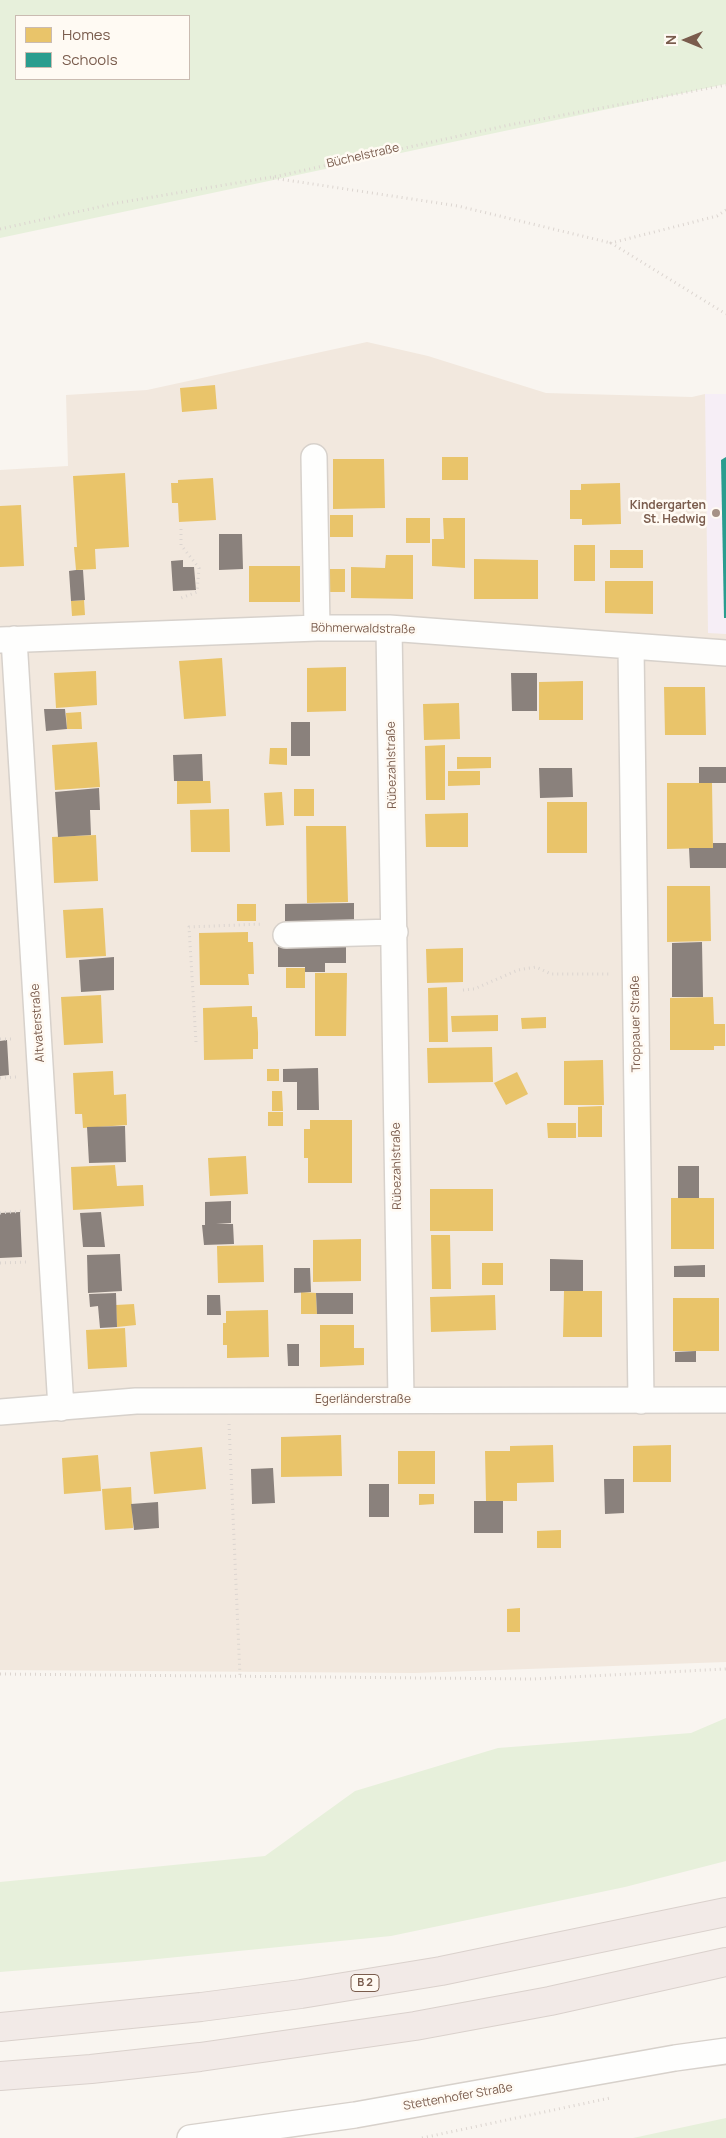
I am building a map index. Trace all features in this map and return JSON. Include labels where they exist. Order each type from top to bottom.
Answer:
[{"type":"highway","name":"B 2","points":[[0,2027],[201,2007],[301,1994],[450,1969],[726,1912]]},
{"type":"highway","points":[[0,2076],[91,2069],[190,2058],[406,2027],[550,2001],[726,1962]]},
{"type":"street","points":[[314,457],[317,628]]},
{"type":"street","name":"Böhmerwaldstraße","points":[[7,640],[317,628],[389,628],[726,653]]},
{"type":"street","name":"Rübezahlstraße","points":[[389,628],[401,1400]]},
{"type":"street","name":"Altvaterstraße","points":[[7,640],[62,1408]]},
{"type":"street","name":"Troppauer Straße","points":[[631,647],[641,1401]]},
{"type":"street","points":[[286,935],[395,932]]},
{"type":"street","name":"Egerländerstraße","points":[[0,1412],[136,1401],[726,1400]]},
{"type":"street","name":"Stettenhofer Straße","points":[[190,2138],[355,2115],[665,2060],[726,2051]]},
{"type":"path","name":"Büchelstraße","points":[[0,229],[117,202],[270,177],[509,125],[726,85]]},
{"type":"path","points":[[270,177],[458,206],[611,243],[726,314]]},
{"type":"path","points":[[611,243],[717,216],[726,210]]},
{"type":"path","points":[[181,529],[181,545],[198,568],[197,592],[181,598]]},
{"type":"path","points":[[196,1042],[189,928],[272,924],[286,935]]},
{"type":"path","points":[[463,990],[474,989],[518,970],[536,967],[551,974],[635,974]]},
{"type":"path","points":[[228,1400],[240,1676]]},
{"type":"path","points":[[0,1674],[533,1679],[726,1670]]},
{"type":"path","points":[[422,2138],[619,2096]]},
{"type":"shaded area","points":[[367,342],[428,356],[546,393],[692,397],[705,394],[726,394],[726,1662],[415,1673],[0,1670],[0,470],[68,466],[66,395],[147,390]]},
{"type":"shaded area","name":"Kindergarten St. Hedwig","points":[[705,394],[726,394],[726,634],[708,633]]},
{"type":"green space","points":[[0,0],[726,0],[726,84],[0,238]]},
{"type":"green space","points":[[726,1718],[726,1861],[625,1887],[391,1936],[137,1961],[0,1972],[0,1882],[265,1856],[355,1791],[498,1748],[691,1733]]},
{"type":"green space","points":[[726,2118],[726,2138],[633,2138]]},
{"type":"building: Homes","points":[[215,385],[217,409],[182,412],[180,388]]},
{"type":"building: Homes","points":[[442,457],[468,457],[468,480],[442,480]]},
{"type":"building: Homes","points":[[333,459],[384,459],[385,508],[333,509]]},
{"type":"building: Homes","points":[[125,473],[129,547],[95,549],[96,569],[76,570],[74,547],[77,547],[73,476]]},
{"type":"building: Homes","points":[[213,478],[216,520],[179,522],[178,503],[172,503],[171,483],[178,483],[178,480]]},
{"type":"building: Homes","points":[[620,483],[621,524],[582,525],[582,519],[570,519],[570,490],[581,490],[581,484]]},
{"type":"building: Homes","points":[[21,505],[24,566],[0,567],[0,506]]},
{"type":"building: Homes","points":[[330,515],[353,515],[353,537],[330,537]]},
{"type":"building: Homes","points":[[406,518],[430,518],[430,543],[406,543]]},
{"type":"building: Homes","points":[[443,518],[465,518],[465,568],[432,566],[432,539],[444,539]]},
{"type":"building: Homes","points":[[574,545],[595,545],[595,581],[574,581]]},
{"type":"building: Homes","points":[[610,550],[643,550],[643,568],[610,568]]},
{"type":"building: Homes","points":[[386,555],[413,555],[413,599],[351,598],[351,567],[385,568]]},
{"type":"building: Homes","points":[[474,559],[538,560],[538,599],[474,599]]},
{"type":"building: Homes","points":[[249,566],[300,566],[300,602],[249,602]]},
{"type":"building: Homes","points":[[323,569],[345,569],[345,592],[322,592]]},
{"type":"building: Homes","points":[[605,581],[653,581],[653,614],[605,613]]},
{"type":"building: Homes","points":[[84,600],[85,615],[72,616],[71,601]]},
{"type":"building: Homes","points":[[222,658],[226,716],[184,719],[179,661]]},
{"type":"building: Homes","points":[[346,667],[346,711],[307,712],[307,668]]},
{"type":"building: Homes","points":[[96,671],[97,705],[56,708],[54,673]]},
{"type":"building: Homes","points":[[583,681],[583,720],[539,720],[539,682]]},
{"type":"building: Homes","points":[[664,687],[705,687],[706,735],[665,735]]},
{"type":"building: Homes","points":[[459,703],[460,739],[424,740],[423,704]]},
{"type":"building: Homes","points":[[81,712],[82,729],[67,729],[66,713]]},
{"type":"building: Homes","points":[[97,742],[100,787],[55,790],[52,745]]},
{"type":"building: Homes","points":[[445,745],[445,800],[426,800],[425,746]]},
{"type":"building: Homes","points":[[270,748],[287,748],[287,765],[269,764]]},
{"type":"building: Homes","points":[[457,757],[491,757],[491,768],[457,769]]},
{"type":"building: Homes","points":[[448,771],[480,771],[480,785],[448,786]]},
{"type":"building: Homes","points":[[177,781],[210,781],[211,803],[177,804]]},
{"type":"building: Homes","points":[[667,783],[712,783],[713,848],[667,849]]},
{"type":"building: Homes","points":[[294,789],[314,789],[314,816],[294,816]]},
{"type":"building: Homes","points":[[282,792],[284,825],[266,826],[264,793]]},
{"type":"building: Homes","points":[[547,802],[587,802],[587,853],[547,853]]},
{"type":"building: Homes","points":[[229,809],[230,852],[191,852],[190,810]]},
{"type":"building: Homes","points":[[468,813],[468,847],[426,847],[425,814]]},
{"type":"building: Homes","points":[[306,826],[346,826],[348,902],[307,903]]},
{"type":"building: Homes","points":[[96,835],[98,881],[54,883],[52,837]]},
{"type":"building: Homes","points":[[667,886],[710,886],[711,941],[667,942]]},
{"type":"building: Homes","points":[[237,904],[256,904],[256,921],[237,921]]},
{"type":"building: Homes","points":[[103,908],[106,956],[66,958],[63,910]]},
{"type":"building: Homes","points":[[248,932],[248,942],[253,942],[254,974],[248,974],[249,985],[200,985],[199,933]]},
{"type":"building: Homes","points":[[463,948],[463,982],[427,983],[426,949]]},
{"type":"building: Homes","points":[[286,968],[305,968],[305,988],[286,988]]},
{"type":"building: Homes","points":[[315,973],[347,973],[346,1036],[315,1036]]},
{"type":"building: Homes","points":[[447,987],[448,1042],[429,1042],[428,988]]},
{"type":"building: Homes","points":[[101,995],[103,1043],[64,1045],[61,997]]},
{"type":"building: Homes","points":[[713,997],[714,1024],[725,1024],[725,1046],[714,1046],[714,1050],[670,1050],[670,998]]},
{"type":"building: Homes","points":[[252,1006],[252,1017],[257,1017],[258,1033],[258,1049],[253,1049],[253,1059],[204,1060],[203,1008]]},
{"type":"building: Homes","points":[[498,1015],[498,1031],[452,1032],[451,1016]]},
{"type":"building: Homes","points":[[546,1017],[546,1028],[522,1029],[521,1018]]},
{"type":"building: Homes","points":[[492,1047],[493,1082],[428,1083],[427,1048]]},
{"type":"building: Homes","points":[[603,1060],[604,1105],[564,1105],[564,1061]]},
{"type":"building: Homes","points":[[267,1069],[279,1069],[279,1081],[267,1081]]},
{"type":"building: Homes","points":[[113,1071],[114,1095],[126,1094],[127,1125],[83,1128],[82,1114],[75,1114],[73,1073]]},
{"type":"building: Homes","points":[[517,1072],[528,1094],[506,1105],[494,1083]]},
{"type":"building: Homes","points":[[272,1091],[282,1091],[283,1111],[272,1111]]},
{"type":"building: Homes","points":[[602,1106],[602,1137],[578,1137],[578,1107]]},
{"type":"building: Homes","points":[[268,1112],[283,1112],[283,1126],[268,1126]]},
{"type":"building: Homes","points":[[310,1120],[352,1120],[352,1183],[308,1183],[308,1158],[304,1158],[304,1129],[310,1129]]},
{"type":"building: Homes","points":[[547,1123],[576,1123],[576,1138],[548,1138]]},
{"type":"building: Homes","points":[[246,1156],[248,1194],[210,1196],[208,1158]]},
{"type":"building: Homes","points":[[115,1165],[117,1186],[143,1185],[144,1206],[73,1210],[71,1167]]},
{"type":"building: Homes","points":[[430,1189],[493,1189],[493,1231],[430,1231]]},
{"type":"building: Homes","points":[[671,1198],[714,1198],[714,1249],[671,1249]]},
{"type":"building: Homes","points":[[431,1235],[450,1235],[451,1289],[432,1289]]},
{"type":"building: Homes","points":[[361,1239],[361,1281],[313,1282],[313,1240]]},
{"type":"building: Homes","points":[[263,1245],[264,1282],[218,1283],[217,1246]]},
{"type":"building: Homes","points":[[482,1263],[503,1263],[503,1285],[482,1285]]},
{"type":"building: Homes","points":[[564,1291],[602,1291],[602,1337],[563,1337]]},
{"type":"building: Homes","points":[[301,1292],[316,1293],[317,1314],[301,1314]]},
{"type":"building: Homes","points":[[495,1295],[496,1330],[431,1332],[430,1297]]},
{"type":"building: Homes","points":[[673,1298],[719,1298],[719,1351],[673,1351]]},
{"type":"building: Homes","points":[[134,1304],[136,1325],[117,1327],[116,1305]]},
{"type":"building: Homes","points":[[268,1310],[269,1357],[227,1358],[227,1345],[223,1345],[223,1323],[226,1323],[226,1311]]},
{"type":"building: Homes","points":[[320,1325],[354,1325],[354,1348],[364,1348],[364,1365],[320,1367]]},
{"type":"building: Homes","points":[[125,1328],[127,1367],[88,1369],[86,1330]]},
{"type":"building: Homes","points":[[341,1435],[342,1476],[281,1477],[281,1437]]},
{"type":"building: Homes","points":[[553,1445],[554,1482],[517,1483],[517,1501],[486,1501],[485,1451],[510,1451],[510,1446]]},
{"type":"building: Homes","points":[[671,1445],[671,1482],[633,1482],[633,1446]]},
{"type":"building: Homes","points":[[202,1447],[206,1489],[154,1494],[150,1452]]},
{"type":"building: Homes","points":[[398,1451],[435,1451],[435,1484],[398,1484]]},
{"type":"building: Homes","points":[[98,1455],[101,1491],[64,1494],[62,1458]]},
{"type":"building: Homes","points":[[131,1487],[133,1528],[105,1530],[102,1489]]},
{"type":"building: Homes","points":[[419,1494],[434,1494],[434,1504],[419,1505]]},
{"type":"building: Homes","points":[[561,1530],[561,1548],[537,1548],[537,1531]]},
{"type":"building: Homes","points":[[520,1608],[520,1632],[507,1632],[507,1609]]},
{"type":"building: Schools","points":[[726,457],[726,618],[724,618],[721,460]]},
{"type":"building: Industry","points":[[219,534],[242,534],[243,569],[219,570]]},
{"type":"building: Industry","points":[[183,560],[183,567],[194,567],[196,590],[173,591],[171,561]]},
{"type":"building: Industry","points":[[83,570],[85,600],[71,601],[69,571]]},
{"type":"building: Industry","points":[[511,673],[537,673],[537,711],[512,711]]},
{"type":"building: Industry","points":[[44,709],[65,709],[67,729],[46,731]]},
{"type":"building: Industry","points":[[291,722],[310,722],[310,756],[291,756]]},
{"type":"building: Industry","points":[[202,754],[203,781],[174,781],[173,755]]},
{"type":"building: Industry","points":[[699,767],[726,767],[726,783],[699,783]]},
{"type":"building: Industry","points":[[539,768],[572,768],[573,797],[540,798]]},
{"type":"building: Industry","points":[[99,788],[100,810],[90,810],[91,835],[58,837],[55,792]]},
{"type":"building: Industry","points":[[713,843],[726,843],[726,868],[690,868],[689,848],[713,848]]},
{"type":"building: Industry","points":[[354,903],[354,922],[285,922],[285,904]]},
{"type":"building: Industry","points":[[346,940],[346,963],[325,963],[325,972],[305,972],[305,967],[278,967],[278,947],[305,947]]},
{"type":"building: Industry","points":[[702,942],[703,997],[672,997],[672,943]]},
{"type":"building: Industry","points":[[114,957],[114,990],[81,992],[79,960]]},
{"type":"building: Industry","points":[[7,1040],[9,1075],[0,1076],[0,1041]]},
{"type":"building: Industry","points":[[318,1068],[319,1110],[297,1110],[297,1082],[283,1082],[283,1069]]},
{"type":"building: Industry","points":[[125,1126],[126,1162],[89,1163],[87,1127]]},
{"type":"building: Industry","points":[[678,1166],[699,1166],[699,1198],[678,1198]]},
{"type":"building: Industry","points":[[231,1201],[231,1223],[216,1224],[233,1224],[234,1244],[204,1245],[202,1225],[205,1225],[205,1202]]},
{"type":"building: Industry","points":[[20,1212],[22,1257],[0,1258],[0,1213]]},
{"type":"building: Industry","points":[[101,1212],[105,1247],[83,1247],[80,1213]]},
{"type":"building: Industry","points":[[120,1254],[122,1291],[88,1293],[87,1255]]},
{"type":"building: Industry","points":[[550,1259],[583,1260],[583,1291],[550,1291]]},
{"type":"building: Industry","points":[[705,1265],[705,1277],[674,1277],[674,1266]]},
{"type":"building: Industry","points":[[294,1268],[310,1268],[311,1292],[294,1293]]},
{"type":"building: Industry","points":[[116,1293],[117,1327],[100,1328],[98,1306],[90,1307],[89,1294]]},
{"type":"building: Industry","points":[[316,1293],[353,1293],[353,1314],[317,1314]]},
{"type":"building: Industry","points":[[207,1295],[220,1295],[221,1315],[207,1315]]},
{"type":"building: Industry","points":[[287,1344],[299,1344],[299,1366],[288,1366]]},
{"type":"building: Industry","points":[[696,1351],[696,1362],[675,1362],[675,1352]]},
{"type":"building: Industry","points":[[273,1468],[275,1503],[252,1504],[251,1469]]},
{"type":"building: Industry","points":[[604,1479],[624,1479],[624,1513],[605,1514]]},
{"type":"building: Industry","points":[[369,1484],[389,1484],[389,1517],[369,1517]]},
{"type":"building: Industry","points":[[474,1501],[503,1501],[503,1533],[474,1533]]},
{"type":"building: Industry","points":[[158,1502],[159,1528],[134,1530],[131,1504]]},
{"type":"place","name":"Kindergarten St. Hedwig","points":[[716,513]]}]
